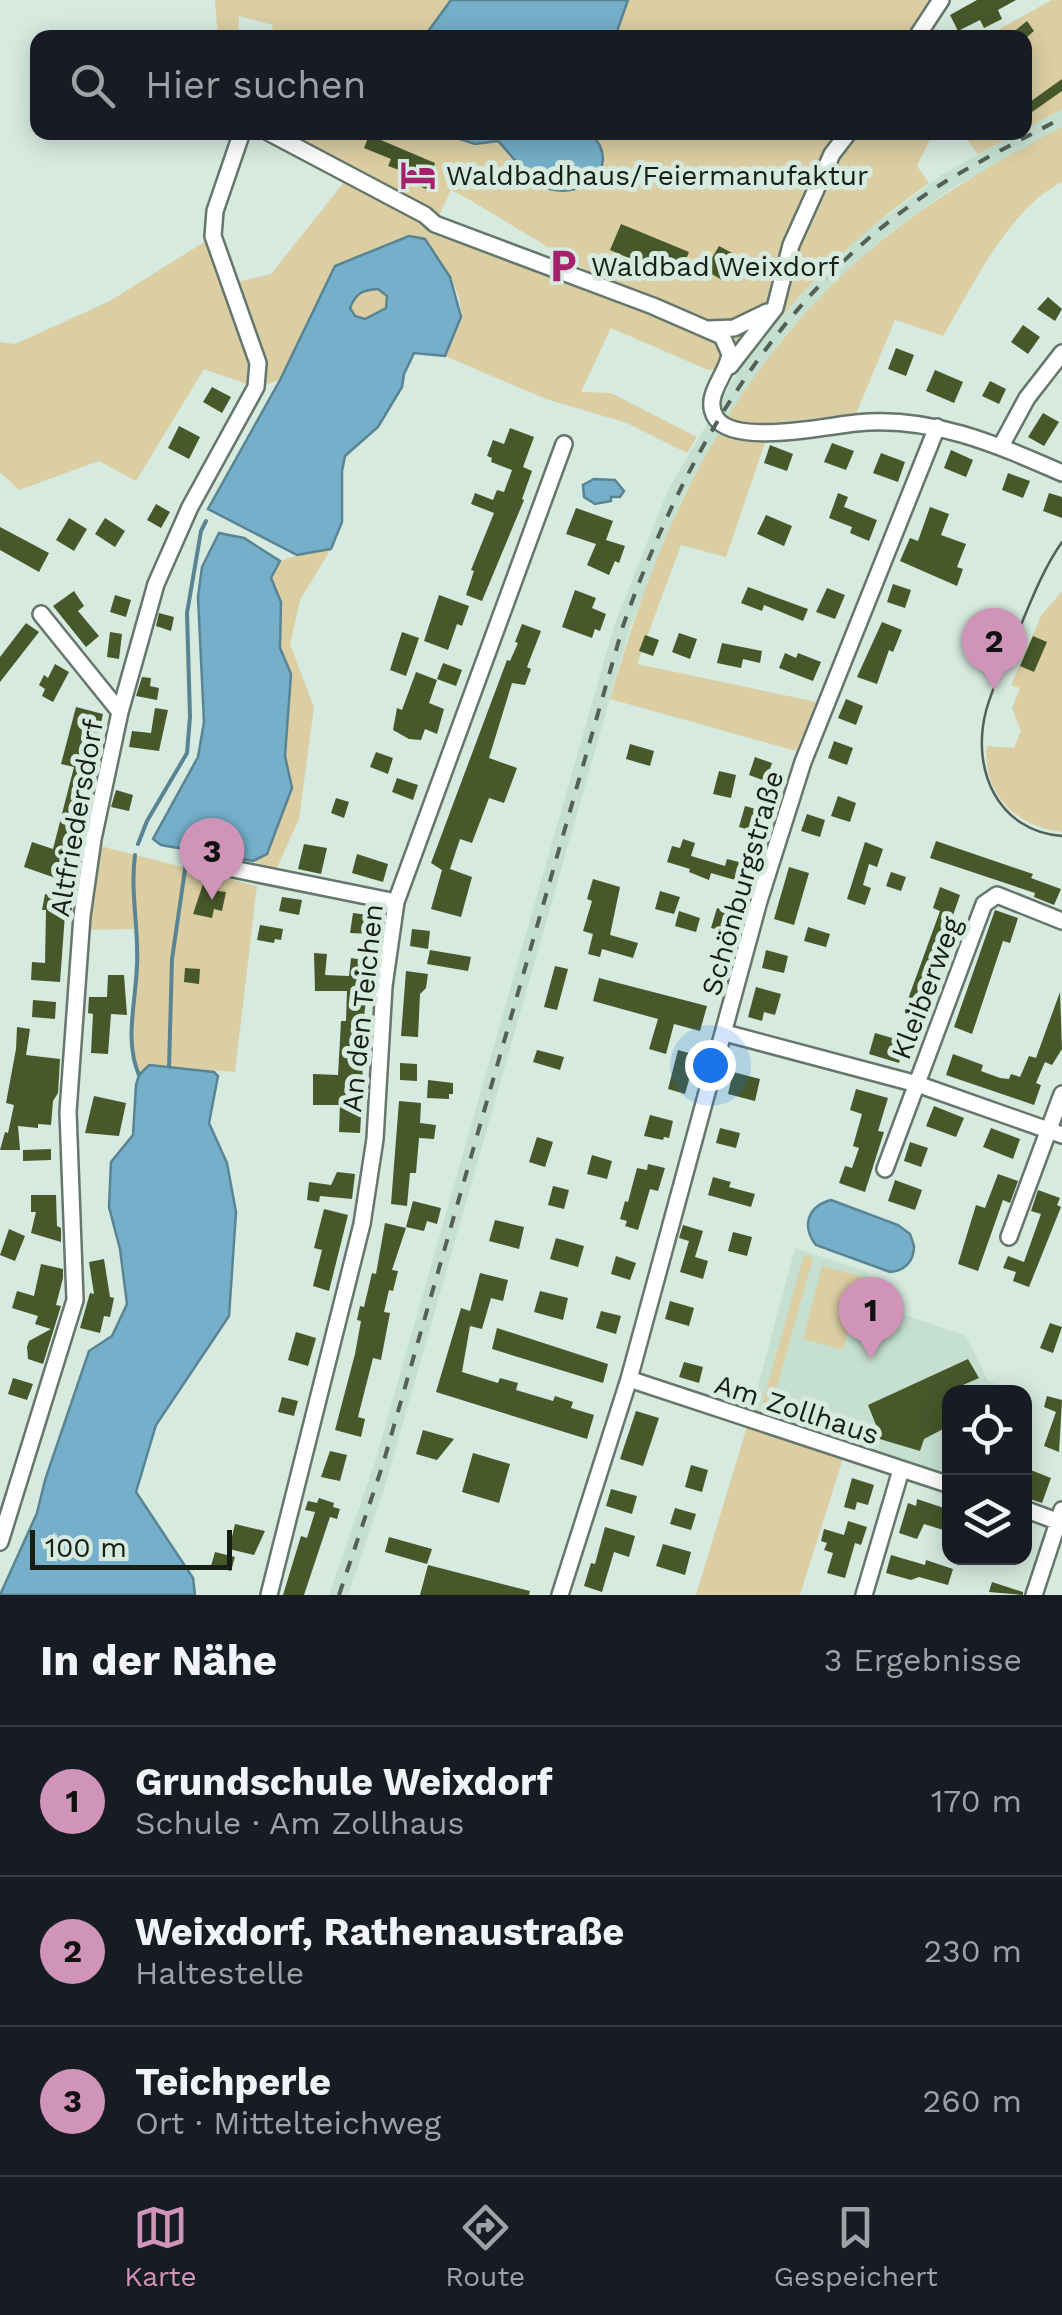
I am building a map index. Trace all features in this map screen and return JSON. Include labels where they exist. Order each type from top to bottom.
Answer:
[{"type":"street","points":[[921,30],[941,0]]},
{"type":"street","name":"Altfriedersdorf","points":[[0,1542],[75,1300],[68,1112],[82,916],[93,839],[120,712],[156,584],[190,507],[256,387],[258,362],[213,236],[216,211],[239,140]]},
{"type":"street","points":[[283,140],[425,215],[435,224],[722,336],[730,354],[722,378]]},
{"type":"street","points":[[842,140],[832,154],[791,246],[775,308],[713,392],[711,406],[716,419],[731,430],[768,432],[892,419],[937,427],[1001,446],[1062,473]]},
{"type":"street","points":[[706,329],[734,328],[775,308]]},
{"type":"street","points":[[1001,446],[1027,398],[1062,353]]},
{"type":"street","name":"Schönburgstraße","points":[[560,1595],[629,1379],[759,901],[804,762],[937,427]]},
{"type":"street","name":"An den Teichen","points":[[269,1595],[362,1224],[374,1139],[384,986],[396,902],[564,444]]},
{"type":"street","points":[[40,614],[120,712]]},
{"type":"street","points":[[194,861],[396,902]]},
{"type":"street","name":"Kleiberweg","points":[[885,1169],[984,904],[997,895],[1062,921]]},
{"type":"street","points":[[725,1033],[916,1084],[1055,1132]]},
{"type":"street","points":[[1008,1237],[1055,1132],[1062,1094]]},
{"type":"street","name":"Am Zollhaus","points":[[629,1379],[942,1483]]},
{"type":"street","points":[[864,1595],[901,1470]]},
{"type":"street","points":[[1032,1511],[1061,1518],[1034,1595]]},
{"type":"shaded area","points":[[215,0],[451,0],[430,30],[272,30],[273,25],[239,16],[238,30],[217,30]]},
{"type":"shaded area","points":[[628,0],[940,0],[920,30],[618,30]]},
{"type":"shaded area","points":[[1052,0],[1062,0],[1062,109],[1032,125],[1032,30],[1001,28]]},
{"type":"shaded area","points":[[1062,109],[1062,127],[952,188],[888,234],[829,287],[784,336],[726,419],[683,497],[630,628],[384,1489],[348,1595],[329,1595],[375,1462],[615,623],[668,490],[740,368],[772,326],[848,245],[943,174],[1005,140],[1032,140],[1032,125]]},
{"type":"shaded area","points":[[1062,127],[1062,182],[1043,194],[1009,229],[943,336],[895,320],[856,414],[762,424],[726,419],[796,324],[872,248],[959,185]]},
{"type":"shaded area","points":[[281,140],[464,140],[475,144],[498,141],[536,182],[556,191],[570,191],[583,187],[600,171],[602,159],[595,140],[841,140],[811,194],[772,307],[730,329],[777,309],[807,217],[847,140],[930,140],[917,166],[929,183],[827,268],[740,368],[708,370],[611,328],[581,392],[611,393],[697,437],[687,453],[627,423],[546,399],[445,356],[458,327],[461,307],[450,276],[425,239],[409,237],[336,266],[280,380],[261,386],[263,364],[233,283],[271,274],[345,181],[409,207]],"holes":[[[451,190],[470,200],[626,294],[435,224]]]},
{"type":"shaded area","points":[[967,140],[1005,140],[978,154]]},
{"type":"shaded area","points":[[209,239],[251,343],[252,386],[204,369],[136,481],[99,461],[19,490],[0,472],[0,342],[15,344],[110,301]]},
{"type":"shaded area","points":[[378,288],[384,290],[386,308],[365,319],[355,316],[350,309],[357,296]]},
{"type":"shaded area","points":[[718,434],[735,440],[767,437],[726,557],[681,545],[637,664],[817,702],[796,751],[610,699],[655,563]]},
{"type":"shaded area","points":[[331,549],[300,600],[290,644],[314,707],[299,819],[276,870],[253,861],[267,854],[292,788],[285,756],[291,674],[279,648],[281,603],[271,578],[280,561]]},
{"type":"shaded area","points":[[1062,591],[1062,832],[1031,823],[1006,805],[990,779],[987,746],[1014,748],[1021,731],[1012,708],[1020,688],[1011,685],[1041,616]]},
{"type":"shaded area","points":[[100,846],[257,886],[235,1072],[149,1065],[139,1075],[131,1024],[135,929],[87,930]]},
{"type":"shaded area","points":[[795,1248],[868,1272],[861,1300],[966,1336],[988,1381],[999,1385],[942,1385],[942,1483],[853,1455],[857,1438],[831,1429],[826,1446],[749,1420]]},
{"type":"shaded area","points":[[804,1255],[813,1258],[771,1407],[762,1405]]},
{"type":"shaded area","points":[[822,1266],[863,1277],[843,1350],[803,1339]]},
{"type":"shaded area","points":[[749,1420],[845,1452],[800,1595],[696,1595]]},
{"type":"water","points":[[451,0],[628,0],[617,30],[429,30]]},
{"type":"water","points":[[463,140],[595,140],[603,158],[593,179],[583,186],[556,190],[536,182],[498,141],[475,144]]},
{"type":"water","points":[[409,236],[425,239],[450,277],[461,317],[445,356],[414,353],[402,387],[378,427],[345,456],[342,522],[331,549],[297,555],[208,509],[280,380],[335,266]],"holes":[[[378,289],[387,296],[386,308],[365,319],[355,316],[350,308],[364,291]]]},
{"type":"water","points":[[594,479],[615,480],[624,491],[620,497],[595,504],[584,497],[583,485]]},
{"type":"water","points":[[219,533],[244,538],[280,561],[271,578],[281,602],[280,648],[291,674],[285,756],[292,788],[267,854],[253,861],[161,845],[153,839],[198,757],[204,722],[198,597],[202,567]]},
{"type":"water","points":[[149,1065],[214,1072],[218,1076],[209,1123],[227,1163],[236,1212],[229,1316],[156,1425],[136,1492],[193,1578],[195,1595],[0,1595],[37,1513],[89,1351],[112,1336],[127,1304],[120,1249],[109,1207],[111,1162],[133,1135],[136,1085]]},
{"type":"water","points":[[831,1200],[898,1225],[910,1234],[914,1251],[908,1264],[890,1272],[816,1245],[809,1231],[809,1218],[817,1207]]},
{"type":"building","points":[[977,0],[1016,0],[998,10],[1002,19],[984,28],[980,20],[958,30],[950,15]]},
{"type":"building","points":[[1027,21],[1034,31],[1032,33],[1016,30]]},
{"type":"building","points":[[1062,79],[1062,91],[1032,112],[1032,100]]},
{"type":"building","points":[[367,140],[381,140],[435,163],[426,189],[402,179],[405,172],[388,166],[391,159],[364,148]]},
{"type":"building","points":[[621,224],[689,252],[678,279],[610,250]]},
{"type":"building","points":[[719,246],[736,255],[722,280],[705,270]]},
{"type":"building","points":[[1048,297],[1062,309],[1055,321],[1037,309]]},
{"type":"building","points":[[1023,325],[1040,337],[1028,354],[1011,342]]},
{"type":"building","points":[[896,348],[914,355],[906,376],[888,369]]},
{"type":"building","points":[[935,370],[963,382],[954,403],[926,391]]},
{"type":"building","points":[[990,381],[1006,389],[999,404],[982,396]]},
{"type":"building","points":[[212,387],[231,397],[222,413],[203,402]]},
{"type":"building","points":[[1043,413],[1059,422],[1044,446],[1028,437]]},
{"type":"building","points":[[179,426],[200,437],[189,459],[168,448]]},
{"type":"building","points":[[510,428],[534,437],[523,467],[532,471],[482,601],[466,595],[474,571],[471,570],[494,513],[471,504],[475,493],[493,500],[497,490],[504,492],[512,470],[491,462],[492,458],[487,456],[493,440],[504,444]]},
{"type":"building","points":[[832,443],[854,451],[846,470],[824,462]]},
{"type":"building","points":[[770,445],[793,454],[787,471],[764,463]]},
{"type":"building","points":[[951,450],[973,460],[966,477],[944,468]]},
{"type":"building","points":[[881,453],[905,462],[898,482],[873,473]]},
{"type":"building","points":[[1008,473],[1030,481],[1023,498],[1002,490]]},
{"type":"building","points":[[838,493],[848,497],[844,507],[877,520],[869,541],[850,533],[852,527],[829,518]]},
{"type":"building","points":[[1049,493],[1062,497],[1062,518],[1043,511]]},
{"type":"building","points":[[156,504],[170,512],[161,528],[147,520]]},
{"type":"building","points":[[930,507],[949,514],[941,535],[966,544],[957,567],[963,569],[957,586],[900,561],[910,538],[918,541]]},
{"type":"building","points":[[576,508],[613,521],[606,540],[625,546],[609,575],[587,565],[596,544],[566,534]]},
{"type":"building","points":[[766,515],[792,526],[784,546],[757,534]]},
{"type":"building","points":[[69,518],[87,529],[74,551],[56,540]]},
{"type":"building","points":[[105,518],[125,531],[115,547],[95,534]]},
{"type":"building","points":[[0,527],[49,553],[39,572],[0,550]]},
{"type":"building","points":[[893,584],[911,590],[905,608],[887,602]]},
{"type":"building","points":[[748,587],[808,609],[803,621],[764,605],[762,611],[741,603]]},
{"type":"building","points":[[827,588],[845,595],[835,619],[816,612]]},
{"type":"building","points":[[575,590],[596,598],[592,608],[606,614],[600,631],[595,629],[592,638],[562,627]]},
{"type":"building","points":[[74,591],[84,606],[78,611],[99,636],[86,647],[53,606]]},
{"type":"building","points":[[115,595],[131,600],[126,617],[110,612]]},
{"type":"building","points":[[439,595],[469,606],[462,626],[457,624],[448,650],[424,641]]},
{"type":"building","points":[[159,613],[174,617],[171,631],[156,626]]},
{"type":"building","points":[[882,622],[902,630],[893,652],[889,650],[877,684],[857,677]]},
{"type":"building","points":[[26,623],[39,632],[0,682],[0,657]]},
{"type":"building","points":[[522,624],[541,631],[527,667],[531,669],[525,685],[512,683],[489,758],[517,768],[504,803],[489,798],[472,843],[460,839],[450,869],[472,877],[461,917],[431,909],[442,870],[431,863],[507,660],[510,661],[518,643],[515,642]]},
{"type":"building","points":[[110,632],[122,634],[119,659],[107,657]]},
{"type":"building","points":[[402,632],[419,638],[406,676],[390,670]]},
{"type":"building","points":[[679,633],[697,639],[690,659],[672,652]]},
{"type":"building","points":[[645,635],[659,640],[653,656],[639,651]]},
{"type":"building","points":[[1033,636],[1047,642],[1034,672],[1020,666]]},
{"type":"building","points":[[722,643],[762,651],[760,663],[743,659],[741,668],[717,663]]},
{"type":"building","points":[[785,653],[796,658],[798,653],[821,662],[813,681],[779,668]]},
{"type":"building","points":[[443,663],[462,670],[456,686],[437,679]]},
{"type":"building","points":[[55,664],[69,672],[53,702],[42,696],[45,689],[39,685]]},
{"type":"building","points":[[416,672],[437,680],[429,703],[444,709],[437,734],[425,729],[421,740],[409,739],[393,730],[397,708],[402,710]]},
{"type":"building","points":[[142,677],[151,678],[150,686],[159,688],[157,700],[136,696]]},
{"type":"building","points":[[846,699],[863,706],[856,725],[838,718]]},
{"type":"building","points":[[76,707],[103,714],[94,753],[100,754],[81,844],[67,882],[24,867],[32,842],[53,849],[74,767],[61,764]]},
{"type":"building","points":[[155,708],[168,710],[159,751],[129,747],[132,731],[151,733]]},
{"type":"building","points":[[834,741],[853,748],[847,765],[828,758]]},
{"type":"building","points":[[630,744],[654,751],[650,766],[626,759]]},
{"type":"building","points":[[376,752],[393,758],[388,774],[370,767]]},
{"type":"building","points":[[755,757],[772,763],[770,769],[776,771],[771,783],[749,775]]},
{"type":"building","points":[[719,771],[736,775],[731,798],[713,794]]},
{"type":"building","points":[[397,778],[418,785],[413,800],[392,792]]},
{"type":"building","points":[[116,790],[133,795],[129,811],[111,807]]},
{"type":"building","points":[[838,796],[856,803],[850,822],[831,816]]},
{"type":"building","points":[[336,798],[349,802],[344,818],[331,813]]},
{"type":"building","points":[[745,806],[763,811],[757,832],[739,827]]},
{"type":"building","points":[[807,814],[825,820],[820,837],[801,831]]},
{"type":"building","points":[[683,839],[695,843],[691,856],[725,866],[727,859],[747,864],[742,882],[711,873],[709,880],[667,862],[672,846],[680,848]]},
{"type":"building","points":[[936,841],[1033,874],[1031,878],[1061,889],[1054,905],[1034,897],[1035,893],[930,858]]},
{"type":"building","points":[[865,842],[883,849],[877,867],[869,864],[863,885],[871,888],[865,905],[847,899]]},
{"type":"building","points":[[304,844],[327,848],[321,874],[298,869]]},
{"type":"building","points":[[357,854],[388,864],[383,882],[352,873]]},
{"type":"building","points":[[789,867],[809,873],[794,925],[774,919]]},
{"type":"building","points":[[891,872],[906,877],[901,891],[886,886]]},
{"type":"building","points":[[593,879],[620,887],[610,935],[638,943],[633,958],[602,949],[600,957],[588,954],[593,934],[583,931],[592,901],[587,899]]},
{"type":"building","points":[[204,881],[219,884],[218,891],[226,892],[222,911],[214,909],[212,918],[193,914]]},
{"type":"building","points":[[940,887],[960,895],[948,930],[953,932],[921,1019],[903,1013],[940,911],[933,908]]},
{"type":"building","points":[[660,891],[680,897],[674,914],[655,909]]},
{"type":"building","points":[[45,894],[73,900],[71,915],[65,914],[60,982],[31,980],[32,962],[45,963]]},
{"type":"building","points":[[282,897],[302,900],[299,915],[279,911]]},
{"type":"building","points":[[717,908],[735,913],[729,933],[711,928]]},
{"type":"building","points":[[995,910],[1018,918],[1010,943],[1003,941],[972,1034],[954,1027]]},
{"type":"building","points":[[679,911],[700,918],[696,932],[675,926]]},
{"type":"building","points":[[353,913],[375,916],[373,934],[350,933]]},
{"type":"building","points":[[260,925],[283,929],[281,940],[257,940]]},
{"type":"building","points":[[808,927],[830,934],[826,947],[804,941]]},
{"type":"building","points":[[412,929],[430,931],[428,949],[410,946]]},
{"type":"building","points":[[430,950],[471,957],[468,971],[427,964]]},
{"type":"building","points":[[766,950],[788,956],[784,973],[762,968]]},
{"type":"building","points":[[314,953],[327,954],[325,975],[349,976],[351,958],[371,961],[361,1041],[360,1133],[339,1132],[340,1105],[313,1105],[313,1074],[338,1075],[347,991],[315,991]]},
{"type":"building","points":[[555,966],[568,969],[557,1010],[544,1007]]},
{"type":"building","points":[[185,968],[200,969],[199,984],[184,982]]},
{"type":"building","points":[[406,971],[428,974],[426,988],[420,994],[418,1037],[401,1036]]},
{"type":"building","points":[[108,975],[124,975],[127,1015],[111,1014],[108,1054],[91,1053],[93,1014],[88,1013],[89,997],[107,997]]},
{"type":"building","points":[[599,978],[707,1006],[700,1031],[674,1024],[666,1054],[649,1049],[658,1019],[593,1001]]},
{"type":"building","points":[[756,987],[781,994],[775,1015],[764,1012],[762,1021],[748,1017]]},
{"type":"building","points":[[1060,992],[1062,1049],[1052,1065],[1045,1062],[1036,1083],[1041,1085],[1034,1105],[946,1075],[953,1054],[983,1065],[981,1071],[1000,1078],[1009,1079],[1011,1074],[1020,1077],[1029,1056],[1036,1058]]},
{"type":"building","points":[[33,1000],[56,1002],[55,1019],[32,1017]]},
{"type":"building","points":[[17,1027],[30,1029],[26,1055],[60,1059],[58,1093],[53,1101],[51,1125],[18,1126],[20,1150],[0,1150],[14,1105],[6,1103]]},
{"type":"building","points":[[875,1033],[906,1042],[899,1063],[869,1054]]},
{"type":"building","points":[[537,1050],[564,1057],[560,1070],[533,1062]]},
{"type":"building","points":[[678,1050],[696,1055],[685,1094],[668,1089]]},
{"type":"building","points":[[400,1063],[417,1064],[417,1081],[400,1080]]},
{"type":"building","points":[[733,1072],[760,1079],[755,1101],[728,1094]]},
{"type":"building","points":[[428,1080],[453,1083],[453,1094],[449,1094],[449,1099],[427,1098]]},
{"type":"building","points":[[856,1089],[888,1098],[878,1131],[884,1132],[865,1192],[839,1183],[845,1166],[852,1168],[859,1148],[853,1146],[862,1114],[850,1110]]},
{"type":"building","points":[[94,1096],[126,1103],[119,1136],[85,1133]]},
{"type":"building","points":[[399,1101],[421,1103],[420,1123],[436,1125],[434,1139],[419,1138],[416,1173],[410,1173],[407,1206],[391,1204]]},
{"type":"building","points":[[934,1106],[964,1118],[956,1137],[926,1126]]},
{"type":"building","points":[[650,1115],[673,1121],[669,1138],[644,1136]]},
{"type":"building","points":[[720,1128],[740,1133],[736,1148],[716,1143]]},
{"type":"building","points":[[991,1128],[1020,1139],[1013,1159],[983,1147]]},
{"type":"building","points":[[537,1137],[553,1142],[545,1167],[529,1162]]},
{"type":"building","points":[[910,1142],[928,1148],[921,1167],[904,1161]]},
{"type":"building","points":[[51,1149],[51,1160],[23,1161],[23,1150]]},
{"type":"building","points":[[592,1155],[612,1161],[607,1179],[587,1174]]},
{"type":"building","points":[[648,1164],[665,1168],[658,1191],[650,1189],[638,1230],[625,1226],[627,1221],[620,1219],[637,1168],[647,1170]]},
{"type":"building","points":[[337,1172],[355,1174],[352,1199],[320,1196],[319,1202],[307,1200],[309,1182],[331,1185]]},
{"type":"building","points":[[998,1174],[1018,1181],[1010,1203],[1003,1200],[978,1271],[958,1264],[976,1205],[985,1208]]},
{"type":"building","points":[[713,1177],[731,1182],[729,1187],[755,1194],[751,1207],[708,1195]]},
{"type":"building","points":[[895,1180],[922,1190],[915,1210],[888,1201]]},
{"type":"building","points":[[553,1186],[569,1190],[564,1209],[548,1205]]},
{"type":"building","points":[[1038,1190],[1060,1198],[1057,1205],[1061,1207],[1029,1287],[1013,1281],[1016,1272],[1003,1268],[1008,1256],[1024,1262],[1041,1214],[1031,1211]]},
{"type":"building","points":[[31,1195],[56,1195],[61,1242],[31,1233],[36,1212],[31,1212]]},
{"type":"building","points":[[413,1201],[441,1208],[437,1224],[427,1221],[424,1231],[406,1227]]},
{"type":"building","points":[[324,1209],[348,1215],[329,1291],[313,1286],[322,1250],[314,1248]]},
{"type":"building","points":[[495,1220],[524,1227],[519,1249],[489,1241]]},
{"type":"building","points":[[385,1223],[406,1228],[392,1270],[398,1271],[393,1291],[389,1290],[384,1312],[390,1313],[381,1360],[373,1358],[358,1417],[365,1419],[361,1437],[335,1430],[355,1354],[360,1306],[364,1307],[372,1273],[376,1274]]},
{"type":"building","points":[[683,1225],[703,1231],[695,1257],[708,1261],[703,1279],[680,1272],[689,1241],[679,1238]]},
{"type":"building","points":[[9,1229],[25,1236],[15,1261],[0,1255]]},
{"type":"building","points":[[733,1232],[752,1237],[747,1256],[728,1251]]},
{"type":"building","points":[[556,1238],[584,1246],[578,1267],[550,1259]]},
{"type":"building","points":[[616,1256],[636,1263],[630,1280],[611,1274]]},
{"type":"building","points":[[104,1259],[110,1297],[114,1298],[110,1317],[104,1316],[100,1333],[80,1328],[90,1293],[94,1294],[89,1262]]},
{"type":"building","points":[[41,1264],[63,1269],[56,1305],[61,1306],[43,1364],[28,1359],[27,1347],[29,1341],[51,1329],[35,1324],[38,1316],[12,1308],[17,1291],[34,1296]]},
{"type":"building","points":[[480,1273],[508,1280],[503,1301],[491,1298],[482,1329],[470,1326],[462,1372],[498,1383],[500,1378],[518,1383],[516,1390],[553,1401],[555,1396],[573,1402],[571,1408],[594,1415],[587,1439],[436,1392],[461,1308],[470,1311]]},
{"type":"building","points":[[540,1291],[568,1298],[563,1320],[534,1312]]},
{"type":"building","points":[[670,1301],[694,1308],[689,1326],[665,1319]]},
{"type":"building","points":[[601,1311],[621,1316],[616,1334],[596,1328]]},
{"type":"building","points":[[1050,1323],[1062,1327],[1053,1353],[1040,1348]]},
{"type":"building","points":[[497,1328],[608,1364],[603,1383],[492,1349]]},
{"type":"building","points":[[296,1332],[316,1338],[308,1366],[288,1360]]},
{"type":"building","points":[[968,1359],[979,1378],[963,1385],[942,1385],[942,1430],[924,1439],[920,1451],[873,1437],[876,1425],[868,1405]]},
{"type":"building","points":[[684,1362],[703,1367],[699,1383],[679,1377]]},
{"type":"building","points":[[13,1378],[33,1384],[27,1400],[8,1394]]},
{"type":"building","points":[[1047,1396],[1062,1400],[1059,1452],[1044,1446],[1056,1412],[1044,1407]]},
{"type":"building","points":[[282,1397],[298,1401],[294,1416],[278,1412]]},
{"type":"building","points":[[636,1411],[659,1418],[643,1466],[620,1459]]},
{"type":"building","points":[[423,1430],[454,1439],[437,1460],[416,1454]]},
{"type":"building","points":[[330,1451],[347,1455],[340,1481],[321,1477]]},
{"type":"building","points":[[473,1453],[510,1464],[499,1503],[462,1492]]},
{"type":"building","points":[[691,1465],[708,1470],[702,1492],[685,1487]]},
{"type":"building","points":[[1032,1471],[1051,1478],[1042,1503],[1032,1500]]},
{"type":"building","points":[[852,1478],[874,1485],[868,1505],[857,1502],[855,1510],[844,1507]]},
{"type":"building","points":[[611,1489],[637,1496],[632,1514],[606,1506]]},
{"type":"building","points":[[319,1498],[340,1509],[337,1519],[330,1517],[304,1595],[283,1595],[301,1536],[307,1538],[315,1512],[305,1510],[308,1501],[317,1503]]},
{"type":"building","points":[[917,1499],[942,1507],[942,1530],[924,1524],[917,1539],[899,1533],[908,1503],[916,1506]]},
{"type":"building","points":[[675,1508],[696,1514],[691,1530],[670,1524]]},
{"type":"building","points":[[848,1521],[867,1527],[861,1545],[855,1543],[845,1578],[827,1573],[833,1553],[824,1550],[827,1543],[821,1541],[824,1529],[844,1535]]},
{"type":"building","points":[[235,1524],[265,1531],[254,1555],[229,1549]]},
{"type":"building","points":[[605,1527],[635,1536],[629,1557],[614,1552],[602,1592],[584,1586]]},
{"type":"building","points":[[389,1537],[432,1549],[427,1564],[385,1552]]},
{"type":"building","points":[[663,1544],[691,1552],[685,1575],[656,1566]]},
{"type":"building","points":[[215,1552],[235,1557],[231,1571],[211,1566]]},
{"type":"building","points":[[891,1555],[953,1569],[948,1585],[886,1573]]},
{"type":"building","points":[[428,1565],[530,1591],[529,1595],[420,1595]]},
{"type":"building","points":[[992,1582],[1023,1592],[1023,1595],[989,1592]]},
{"type":"waterway","points":[[138,844],[187,753],[187,613],[206,521]]},
{"type":"waterway","points":[[135,855],[137,952],[132,1048],[139,1075]]},
{"type":"waterway","points":[[169,1067],[172,959],[186,863]]},
{"type":"tram line","points":[[1062,542],[996,681],[982,733],[986,775],[1005,810],[1039,832],[1062,836]]},
{"type":"railway","points":[[1032,134],[1062,118]]},
{"type":"railway","points":[[339,1595],[383,1464],[623,626],[677,496],[748,374],[790,319],[837,268],[890,221],[948,180],[1020,140]]},
{"type":"place","name":"Waldbadhaus/Feiermanufaktur","points":[[418,175]]},
{"type":"place","name":"Waldbad Weixdorf","points":[[563,266]]},
{"type":"place","name":"Weixdorf, Rathenaustraße","points":[[994,690]]},
{"type":"place","name":"Teichperle","points":[[212,900]]},
{"type":"place","name":"Grundschule Weixdorf","points":[[871,1359]]}]
